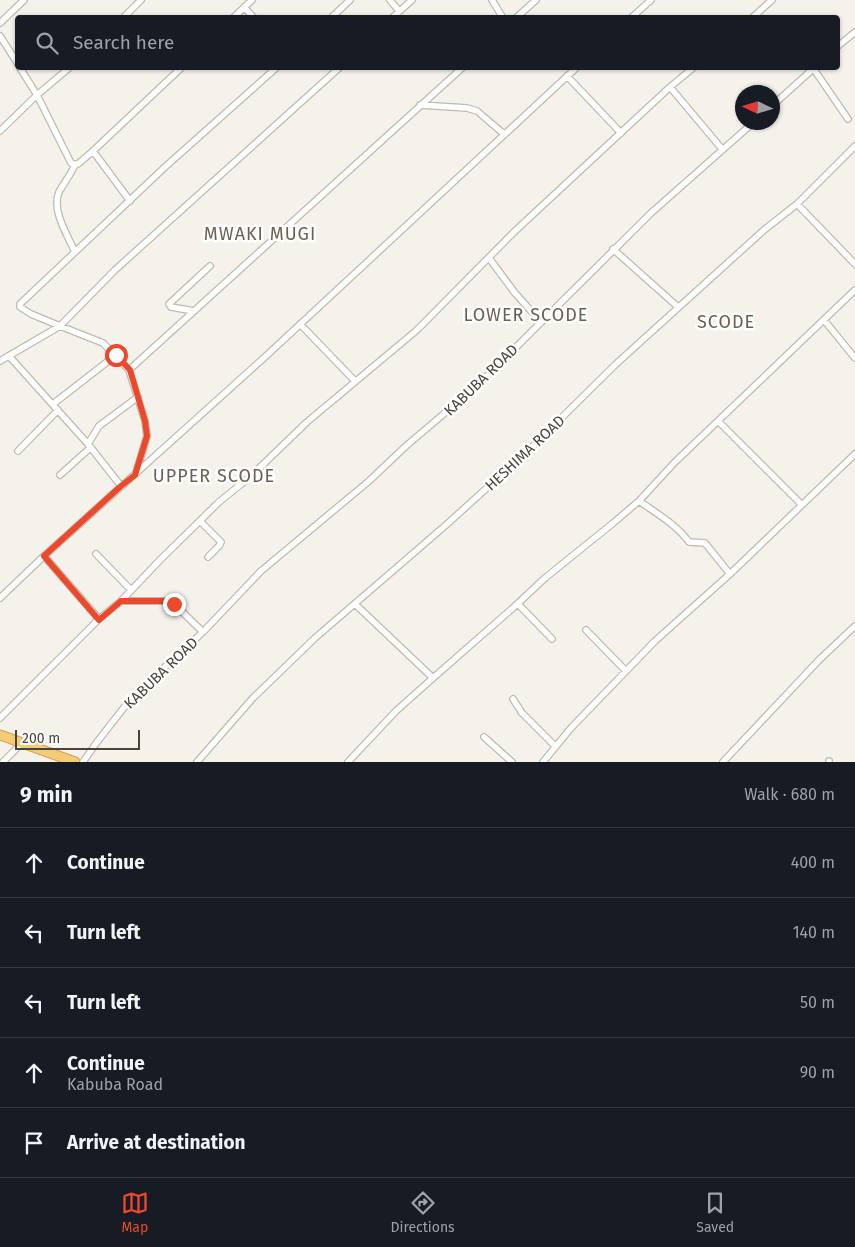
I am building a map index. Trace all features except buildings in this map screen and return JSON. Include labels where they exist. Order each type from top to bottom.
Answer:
[{"type":"highway","points":[[0,735],[75,762]]},
{"type":"street","points":[[0,23],[24,0]]},
{"type":"street","points":[[126,15],[141,0]]},
{"type":"street","points":[[237,15],[252,0]]},
{"type":"street","points":[[334,15],[350,0]]},
{"type":"street","points":[[390,0],[399,11]]},
{"type":"street","points":[[395,15],[412,0]]},
{"type":"street","points":[[492,0],[502,15]]},
{"type":"street","points":[[519,15],[536,0]]},
{"type":"street","points":[[634,15],[650,0]]},
{"type":"street","points":[[755,15],[772,0]]},
{"type":"street","points":[[244,8],[251,15]]},
{"type":"street","points":[[840,44],[855,32]]},
{"type":"street","points":[[0,36],[15,59]]},
{"type":"street","points":[[21,70],[37,95],[71,163],[75,165]]},
{"type":"street","points":[[0,131],[37,95],[67,70]]},
{"type":"street","points":[[75,252],[61,219],[57,203],[59,192],[75,165],[93,151],[179,70]]},
{"type":"street","points":[[135,475],[147,436],[145,421],[130,370],[103,343],[31,314],[20,305],[165,167],[274,70]]},
{"type":"street","points":[[5,358],[60,326],[127,259],[337,70]]},
{"type":"street","points":[[130,370],[460,70]]},
{"type":"street","points":[[0,598],[300,324],[574,70]]},
{"type":"street","points":[[0,718],[99,620],[121,601],[219,502],[250,477],[307,422],[417,330],[514,232],[691,70]]},
{"type":"street","points":[[780,99],[812,70]]},
{"type":"street","points":[[815,70],[848,119]]},
{"type":"street","points":[[567,76],[621,133]]},
{"type":"street","points":[[670,87],[722,149]]},
{"type":"street","points":[[420,105],[467,108],[477,111],[504,134]]},
{"type":"street","name":"KABUBA ROAD","points":[[83,762],[134,696],[203,632],[261,571],[369,481],[406,446],[480,384],[613,249],[745,130]]},
{"type":"street","name":"HESHIMA ROAD","points":[[197,762],[274,677],[531,448],[616,364],[764,230],[797,204],[855,146]]},
{"type":"street","points":[[93,151],[130,201]]},
{"type":"street","points":[[797,204],[855,264]]},
{"type":"street","points":[[613,249],[678,308]]},
{"type":"street","points":[[489,258],[515,293],[540,321]]},
{"type":"street","points":[[194,311],[172,307],[169,304],[210,266]]},
{"type":"street","points":[[348,762],[396,711],[545,578],[639,500],[675,462],[855,290]]},
{"type":"street","points":[[824,320],[855,358]]},
{"type":"street","points":[[300,324],[355,381]]},
{"type":"street","points":[[0,354],[53,404],[121,486]]},
{"type":"street","points":[[53,404],[116,355]]},
{"type":"street","points":[[60,475],[89,446],[99,426],[138,396]]},
{"type":"street","points":[[18,451],[58,410]]},
{"type":"street","points":[[719,422],[802,506]]},
{"type":"street","points":[[543,762],[571,728],[655,641],[854,459]]},
{"type":"street","points":[[639,500],[675,528],[689,542],[705,543],[730,574]]},
{"type":"street","points":[[200,521],[221,542],[208,557]]},
{"type":"street","points":[[96,554],[131,590]]},
{"type":"street","points":[[44,556],[99,620]]},
{"type":"street","name":"KABUBA ROAD","points":[[121,601],[168,601],[174,604],[203,632]]},
{"type":"street","points":[[355,604],[433,678]]},
{"type":"street","points":[[518,604],[552,639]]},
{"type":"street","points":[[723,762],[793,687],[855,626]]},
{"type":"street","points":[[586,630],[626,671]]},
{"type":"street","points":[[513,699],[522,713],[556,746]]},
{"type":"street","points":[[484,737],[512,762]]},
{"type":"street","points":[[3,762],[21,744]]},
{"type":"district","name":"MWAKI MUGI","points":[[260,234]]},
{"type":"district","name":"LOWER SCODE","points":[[526,315]]},
{"type":"district","name":"SCODE","points":[[726,322]]},
{"type":"district","name":"UPPER SCODE","points":[[214,476]]},
{"type":"route","points":[[116,355],[130,370],[145,421],[147,436],[135,475],[44,556],[99,620],[121,601],[168,601],[174,604]]}]
